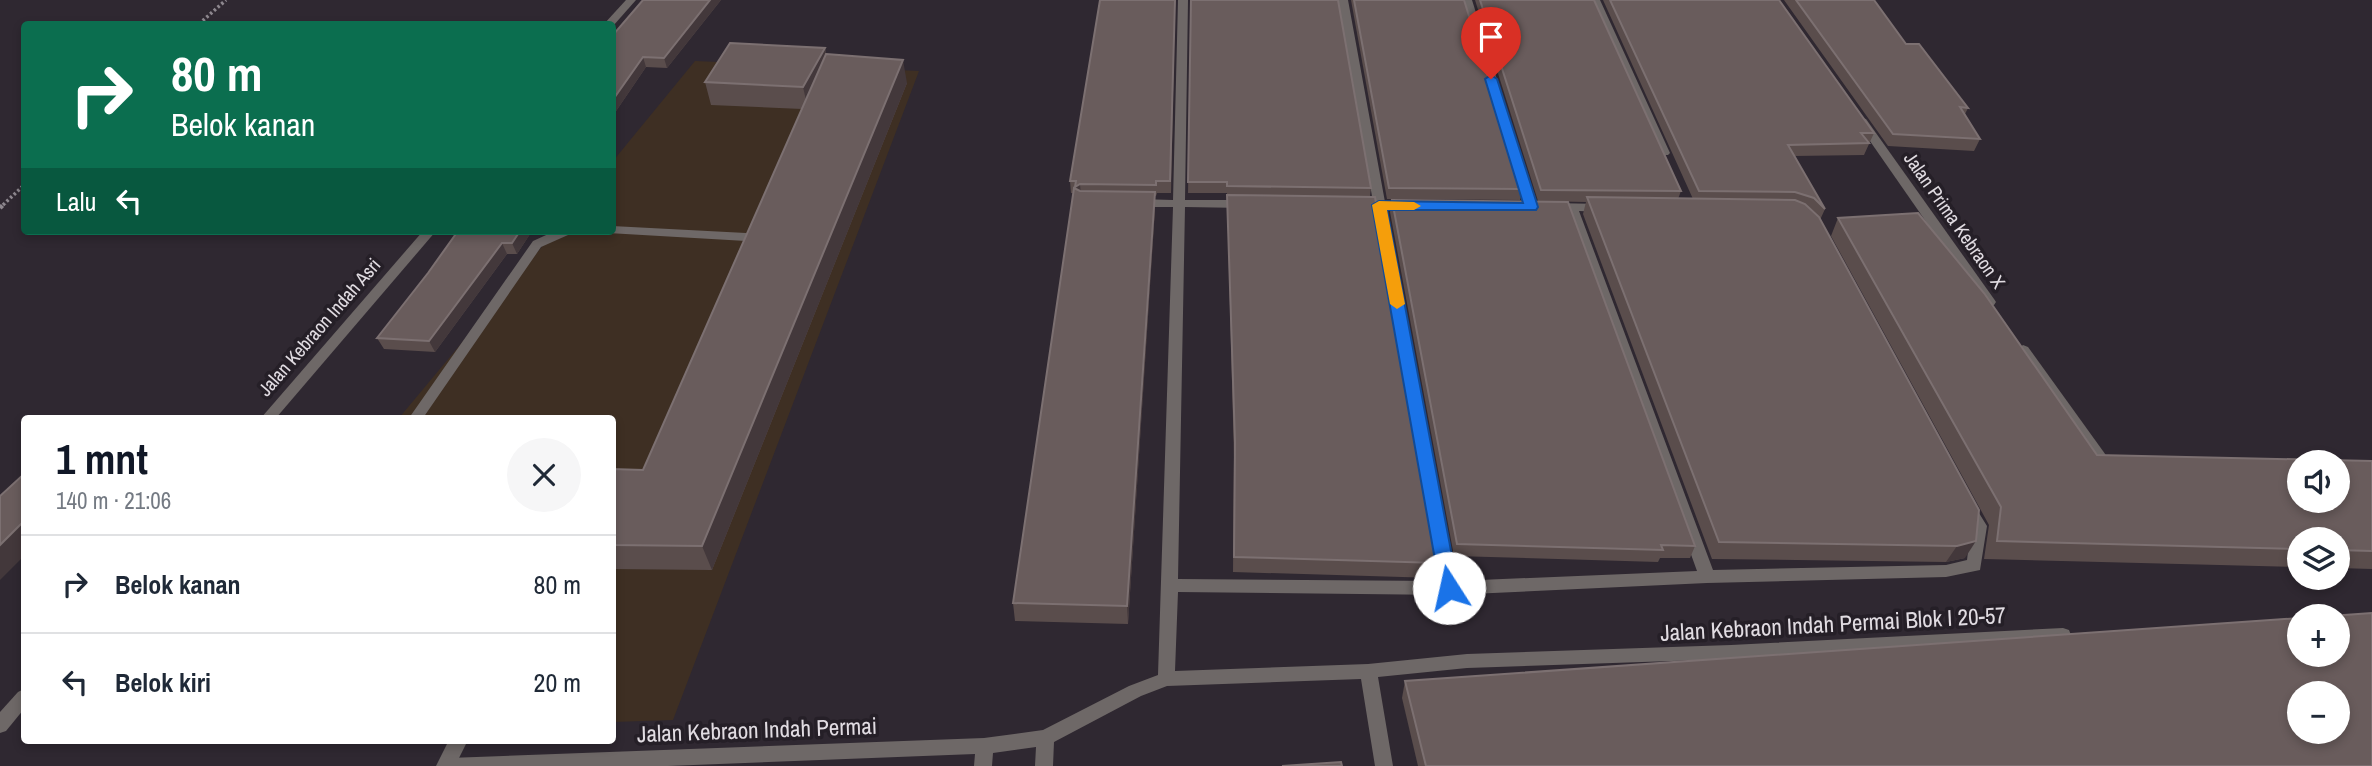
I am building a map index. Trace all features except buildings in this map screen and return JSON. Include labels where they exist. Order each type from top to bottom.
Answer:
[{"type":"street","points":[[612,21],[631,0]]},
{"type":"street","points":[[1166,679],[1183,0]]},
{"type":"street","points":[[1343,0],[1449,588]]},
{"type":"street","points":[[1467,0],[1531,207]]},
{"type":"street","points":[[1595,0],[1667,160]]},
{"type":"street","name":"Jalan Prima Kebraon X","points":[[1856,113],[1922,216],[2000,316]]},
{"type":"street","points":[[1123,203],[1258,204]]},
{"type":"street","points":[[1352,205],[1421,206]]},
{"type":"street","points":[[1517,207],[1611,208]]},
{"type":"street","points":[[1572,208],[1707,577]]},
{"type":"street","points":[[616,230],[746,237]]},
{"type":"street","name":"Jalan Kebraon Indah Asri","points":[[271,415],[427,235]]},
{"type":"street","points":[[418,415],[537,244],[556,235]]},
{"type":"street","points":[[2015,339],[2102,462]]},
{"type":"street","points":[[1169,585],[1449,588],[1707,577],[1946,571],[1974,565],[1979,526],[1960,491]]},
{"type":"street","name":"Jalan Kebraon Indah Permai Blok I 20-57","points":[[1045,738],[1135,691],[1166,679],[1368,671],[1467,662],[2078,634]]},
{"type":"street","points":[[1368,671],[1384,766]]},
{"type":"street","points":[[0,725],[21,700]]},
{"type":"street","points":[[1044,766],[1045,738]]},
{"type":"street","name":"Jalan Kebraon Indah Permai","points":[[447,766],[984,746],[1045,738]]},
{"type":"street","points":[[447,766],[457,744]]},
{"type":"street","points":[[983,766],[984,746]]},
{"type":"path","points":[[202,21],[226,0]]},
{"type":"path","points":[[0,208],[21,188]]},
{"type":"shaded area","points":[[695,61],[919,71],[673,720],[616,722],[616,415],[402,415],[552,235],[616,235],[616,157]]},
{"type":"slow traffic","points":[[1397,304],[1379,205],[1414,206]]},
{"type":"route","points":[[1449,588],[1379,205],[1531,207],[1491,79]]}]
